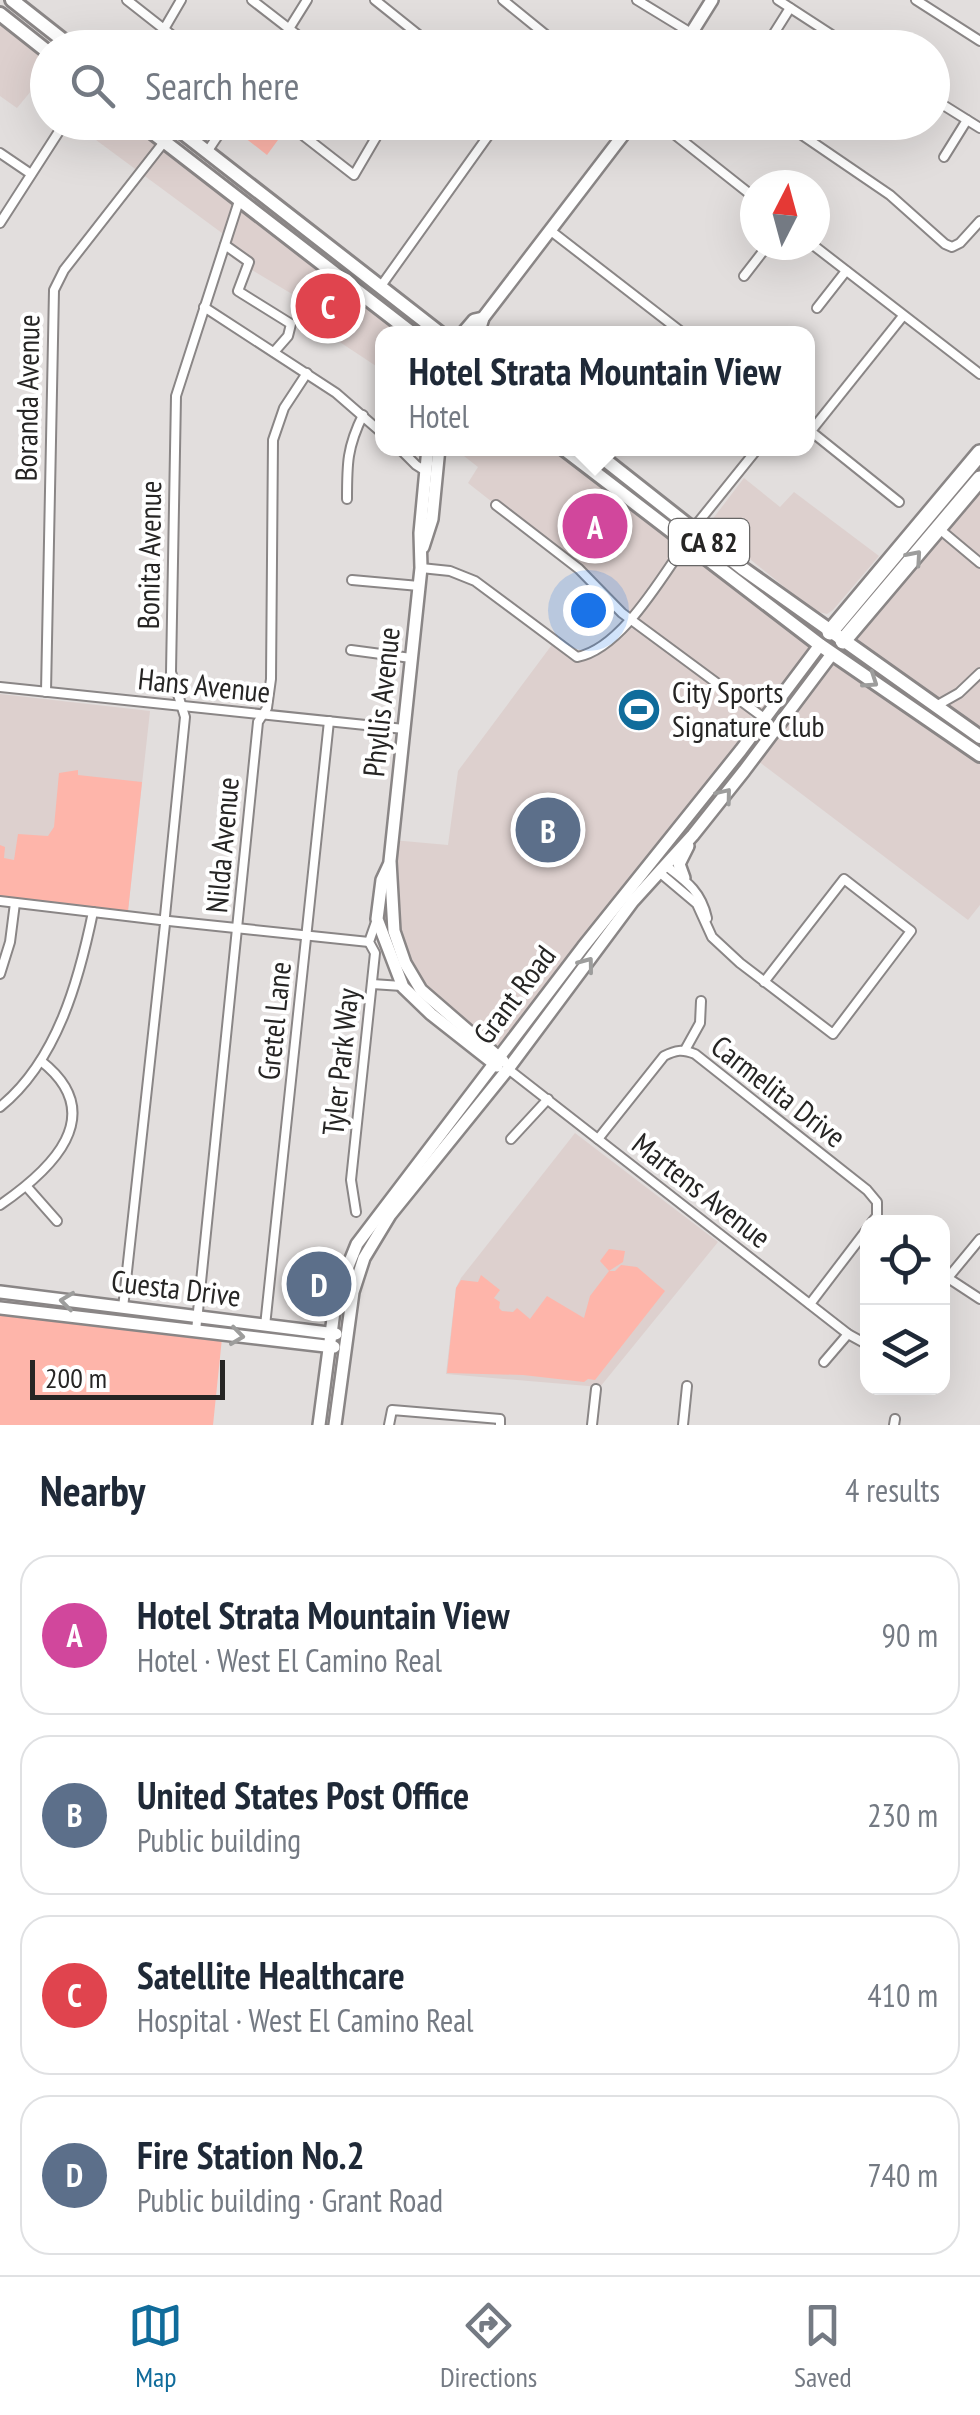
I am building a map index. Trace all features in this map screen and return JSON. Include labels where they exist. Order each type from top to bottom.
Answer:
[{"type":"highway","points":[[831,643],[925,518],[980,453]]},
{"type":"highway","points":[[831,643],[939,529],[980,478]]},
{"type":"main road","points":[[692,30],[712,0]]},
{"type":"main road","points":[[21,3],[52,30]]},
{"type":"main road","points":[[0,14],[30,38]]},
{"type":"main road","points":[[162,140],[403,326]]},
{"type":"main road","points":[[192,140],[430,326]]},
{"type":"main road","points":[[480,326],[620,140]]},
{"type":"main road","points":[[187,160],[199,157],[238,187],[246,182]]},
{"type":"main road","points":[[239,201],[249,195],[329,255],[340,256]]},
{"type":"main road","points":[[469,326],[483,318]]},
{"type":"main road","name":"Phyllis Avenue","points":[[429,456],[431,473]]},
{"type":"main road","name":"Phyllis Avenue","points":[[436,456],[420,533],[421,568],[390,862],[394,930],[414,980],[497,1061]]},
{"type":"main road","name":"CA 82","points":[[574,456],[948,724],[980,755]]},
{"type":"main road","name":"CA 82","points":[[599,456],[689,537]]},
{"type":"main road","points":[[764,732],[764,718],[831,643]]},
{"type":"main road","name":"CA 82","points":[[831,643],[936,707],[948,724],[980,737]]},
{"type":"main road","name":"Grant Road","points":[[319,1425],[339,1286],[357,1244],[497,1061],[764,732],[831,643]]},
{"type":"main road","points":[[948,724],[980,744]]},
{"type":"main road","name":"Grant Road","points":[[336,1425],[353,1292],[364,1258],[390,1215],[508,1069],[657,864],[693,835],[758,752],[764,732]]},
{"type":"main road","points":[[684,878],[679,864],[693,835]]},
{"type":"main road","name":"Phyllis Avenue","points":[[390,862],[382,880],[377,920],[403,986],[431,1014],[508,1069]]},
{"type":"main road","name":"Cuesta Drive","points":[[0,1292],[123,1308],[197,1324],[344,1342]]},
{"type":"main road","name":"Cuesta Drive","points":[[0,1308],[121,1322],[264,1326],[330,1340]]},
{"type":"street","points":[[126,0],[164,30],[180,0]]},
{"type":"street","points":[[252,0],[289,29],[307,0]]},
{"type":"street","points":[[374,0],[413,30]]},
{"type":"street","points":[[503,0],[538,30]]},
{"type":"street","points":[[637,0],[688,30]]},
{"type":"street","points":[[778,0],[824,30]]},
{"type":"street","points":[[916,0],[980,41]]},
{"type":"street","points":[[932,10],[938,0]]},
{"type":"street","points":[[775,30],[790,8]]},
{"type":"street","points":[[950,109],[980,128]]},
{"type":"street","points":[[944,157],[967,120]]},
{"type":"street","points":[[0,223],[54,140]]},
{"type":"street","points":[[207,152],[215,140]]},
{"type":"street","points":[[309,140],[354,175],[374,140]]},
{"type":"street","points":[[380,286],[485,140]]},
{"type":"street","points":[[682,140],[740,186]]},
{"type":"street","points":[[809,140],[890,195],[945,244],[960,244],[980,221]]},
{"type":"street","name":"Boranda Avenue","points":[[46,692],[54,290],[64,270],[164,142]]},
{"type":"street","points":[[0,152],[32,174]]},
{"type":"street","name":"Bonita Avenue","points":[[121,1322],[185,718],[170,672],[175,408],[180,379],[239,201]]},
{"type":"street","points":[[550,231],[674,326]]},
{"type":"street","points":[[225,245],[249,262],[238,291],[291,324],[288,336],[274,352]]},
{"type":"street","points":[[830,258],[980,374]]},
{"type":"street","points":[[744,276],[756,260]]},
{"type":"street","points":[[817,308],[846,271]]},
{"type":"street","points":[[204,307],[307,373],[375,426]]},
{"type":"street","points":[[815,423],[903,316]]},
{"type":"street","name":"Nilda Avenue","points":[[197,1324],[258,722],[267,708],[271,679],[272,440],[284,408],[307,373]]},
{"type":"street","points":[[348,500],[347,456],[363,415]]},
{"type":"street","points":[[815,435],[898,502]]},
{"type":"street","points":[[409,456],[431,473]]},
{"type":"street","points":[[421,568],[450,571],[475,581],[576,656],[610,640],[630,618],[752,456]]},
{"type":"street","points":[[496,505],[579,569],[602,596],[764,718]]},
{"type":"street","points":[[925,518],[980,562]]},
{"type":"street","points":[[352,580],[419,586]]},
{"type":"street","points":[[350,650],[411,658]]},
{"type":"street","points":[[936,707],[980,673]]},
{"type":"street","name":"Hans Avenue","points":[[0,687],[404,728]]},
{"type":"street","points":[[948,724],[959,693]]},
{"type":"street","points":[[747,708],[764,732]]},
{"type":"street","name":"Gretel Lane","points":[[264,1326],[329,721]]},
{"type":"street","points":[[657,864],[684,878],[703,900],[712,937]]},
{"type":"street","points":[[657,864],[697,904],[712,937],[764,982],[833,1034],[911,930],[844,879],[764,982]]},
{"type":"street","points":[[0,901],[369,942]]},
{"type":"street","points":[[0,974],[10,942],[15,903]]},
{"type":"street","points":[[0,1107],[41,1061],[84,964],[93,912]]},
{"type":"street","name":"Tyler Park Way","points":[[356,1212],[350,1180],[375,953],[369,942],[377,920]]},
{"type":"street","points":[[372,984],[403,986]]},
{"type":"street","points":[[685,1050],[700,1022],[702,1000]]},
{"type":"street","name":"Carmelita Drive","points":[[598,1138],[664,1056],[685,1050],[866,1190],[877,1202],[877,1215]]},
{"type":"street","points":[[0,1205],[27,1187],[59,1156],[71,1122],[68,1090],[41,1061]]},
{"type":"street","name":"Martens Avenue","points":[[508,1069],[860,1341]]},
{"type":"street","points":[[511,1139],[548,1100]]},
{"type":"street","points":[[27,1187],[58,1221]]},
{"type":"street","name":"Carmelita Drive","points":[[810,1304],[860,1239]]},
{"type":"street","points":[[950,1276],[980,1239]]},
{"type":"street","points":[[950,1284],[980,1299]]},
{"type":"street","points":[[824,1362],[848,1334]]},
{"type":"street","points":[[683,1425],[687,1386]]},
{"type":"street","points":[[592,1425],[596,1390]]},
{"type":"street","points":[[389,1425],[392,1410],[500,1418],[500,1425]]},
{"type":"shaded area","points":[[0,15],[30,39],[30,92],[17,108],[0,96]]},
{"type":"shaded area","points":[[96,140],[161,140],[404,326],[375,326],[375,365],[302,317],[307,303],[232,258],[230,239]]},
{"type":"shaded area","points":[[248,140],[278,140],[267,155]]},
{"type":"shaded area","points":[[464,456],[572,456],[820,645],[764,718],[748,709],[753,725],[509,1044],[486,1046],[435,1004],[398,945],[392,840],[448,845],[458,771],[554,642],[576,656],[592,652],[630,619],[591,580],[468,483],[478,467]]},
{"type":"shaded area","points":[[744,478],[780,507],[794,492],[879,556],[827,614],[814,611],[708,525]]},
{"type":"shaded area","points":[[980,479],[980,737],[843,641]]},
{"type":"shaded area","points":[[832,654],[980,755],[980,905],[968,920],[754,758]]},
{"type":"shaded area","points":[[0,694],[150,711],[128,911],[0,896]]},
{"type":"shaded area","points":[[78,770],[78,775],[142,782],[128,911],[0,896],[0,845],[5,847],[4,858],[14,860],[18,834],[48,836],[54,827],[59,773]]},
{"type":"shaded area","points":[[575,1133],[718,1242],[600,1387],[446,1374],[456,1288],[461,1278]]},
{"type":"shaded area","points":[[609,1249],[625,1251],[623,1262],[609,1271],[600,1261]]},
{"type":"shaded area","points":[[621,1265],[637,1267],[665,1291],[595,1380],[447,1373],[456,1288],[461,1280],[478,1282],[481,1275],[500,1290],[494,1298],[500,1302],[502,1311],[513,1312],[517,1308],[530,1319],[547,1296],[584,1318],[590,1296],[609,1271]]},
{"type":"shaded area","points":[[0,1311],[222,1338],[213,1425],[0,1425]]},
{"type":"place","name":"Satellite Healthcare","points":[[328,306]]},
{"type":"place","name":"Hotel Strata Mountain View","points":[[595,526]]},
{"type":"place","name":"City Sports Signature Club","points":[[639,710]]},
{"type":"place","name":"United States Post Office","points":[[548,830]]},
{"type":"place","name":"Fire Station No.2","points":[[319,1284]]}]
